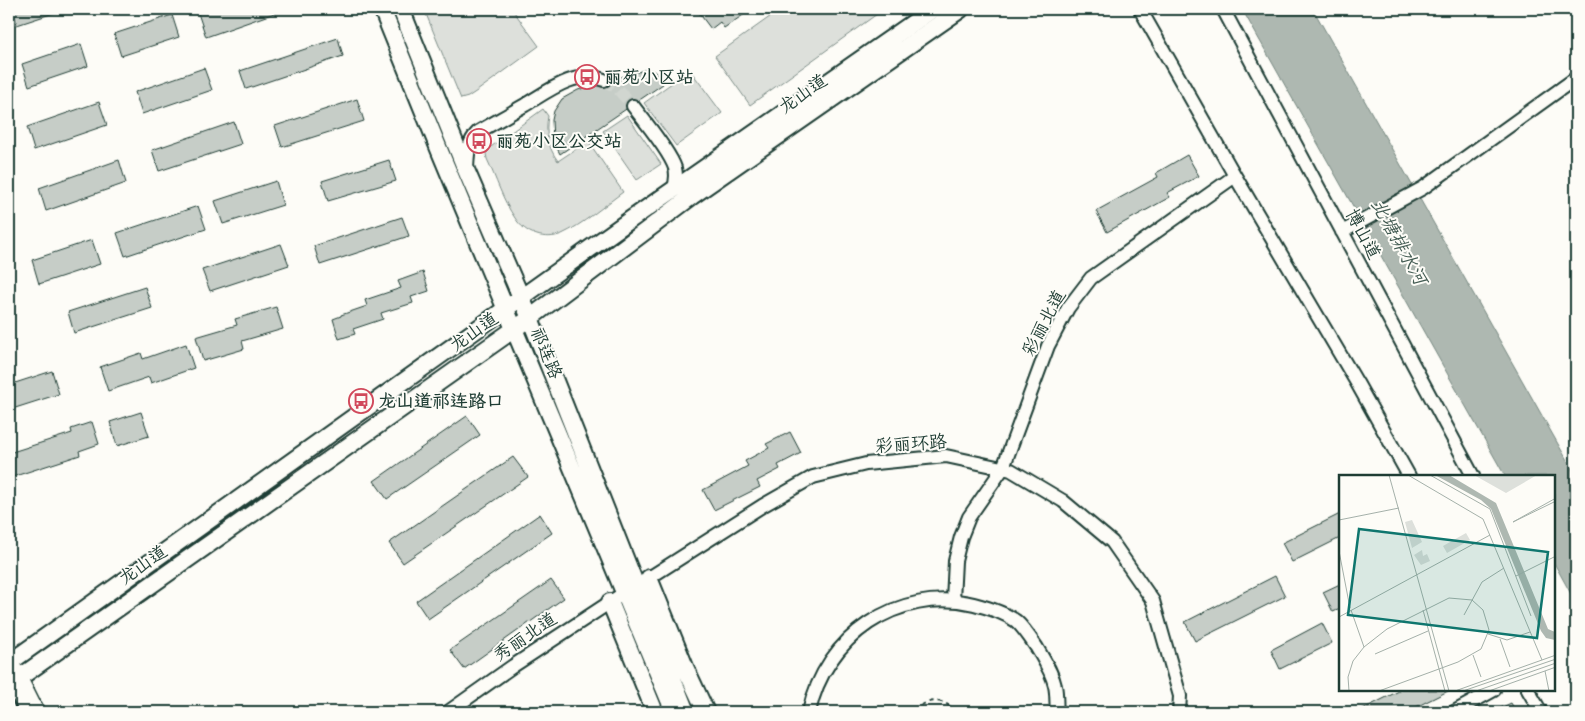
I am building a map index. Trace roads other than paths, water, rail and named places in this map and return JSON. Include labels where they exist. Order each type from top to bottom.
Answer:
[{"type":"main road","name":"祁连路","points":[[382,9],[514,329],[637,585],[674,712]]},
{"type":"main road","name":"祁连路","points":[[400,9],[466,170],[530,318],[686,712]]},
{"type":"main road","name":"龙山道","points":[[10,657],[933,9]]},
{"type":"main road","name":"龙山道","points":[[12,680],[530,318],[692,196],[961,9]]},
{"type":"main road","points":[[637,585],[685,667],[706,712]]},
{"type":"main road","points":[[610,602],[655,712]]},
{"type":"street","points":[[1140,9],[1235,176],[1358,384],[1408,475]]},
{"type":"street","name":"博山道","points":[[1223,9],[1472,475]]},
{"type":"street","points":[[466,170],[469,144],[478,132],[558,85],[584,77],[604,80]]},
{"type":"street","points":[[1342,232],[1422,188],[1576,78]]},
{"type":"street","points":[[633,106],[675,167],[676,179],[673,191]]},
{"type":"street","name":"彩丽北道","points":[[953,600],[955,561],[969,517],[1003,468],[1048,346],[1068,308],[1091,278],[1235,176]]},
{"type":"street","name":"彩丽环路","points":[[637,585],[762,506],[813,477],[866,464],[946,456],[1003,468],[1011,470],[1063,501],[1112,542],[1153,602],[1180,696],[1179,712]]},
{"type":"street","name":"秀丽北道","points":[[448,712],[513,666],[637,585]]},
{"type":"street","points":[[809,712],[812,696],[829,662],[847,640],[876,618],[900,607],[928,600],[953,600],[988,607],[1015,621],[1030,638],[1046,664],[1055,686],[1056,712]]},
{"type":"street","points":[[10,657],[12,680],[26,712]]},
{"type":"street","points":[[12,680],[38,712]]},
{"type":"street","points":[[1454,712],[1492,691]]},
{"type":"street","points":[[1529,691],[1541,712]]},
{"type":"water","name":"北塘排水河","points":[[1242,9],[1313,9],[1576,476],[1576,603],[1555,565],[1555,475],[1504,475]]},
{"type":"tunnel","points":[[604,80],[617,88],[633,106]]},
{"type":"place","name":"丽苑小区站","points":[[587,77]]},
{"type":"place","name":"丽苑小区公交站","points":[[479,141]]},
{"type":"place","name":"龙山道祁连路口","points":[[361,401]]}]
